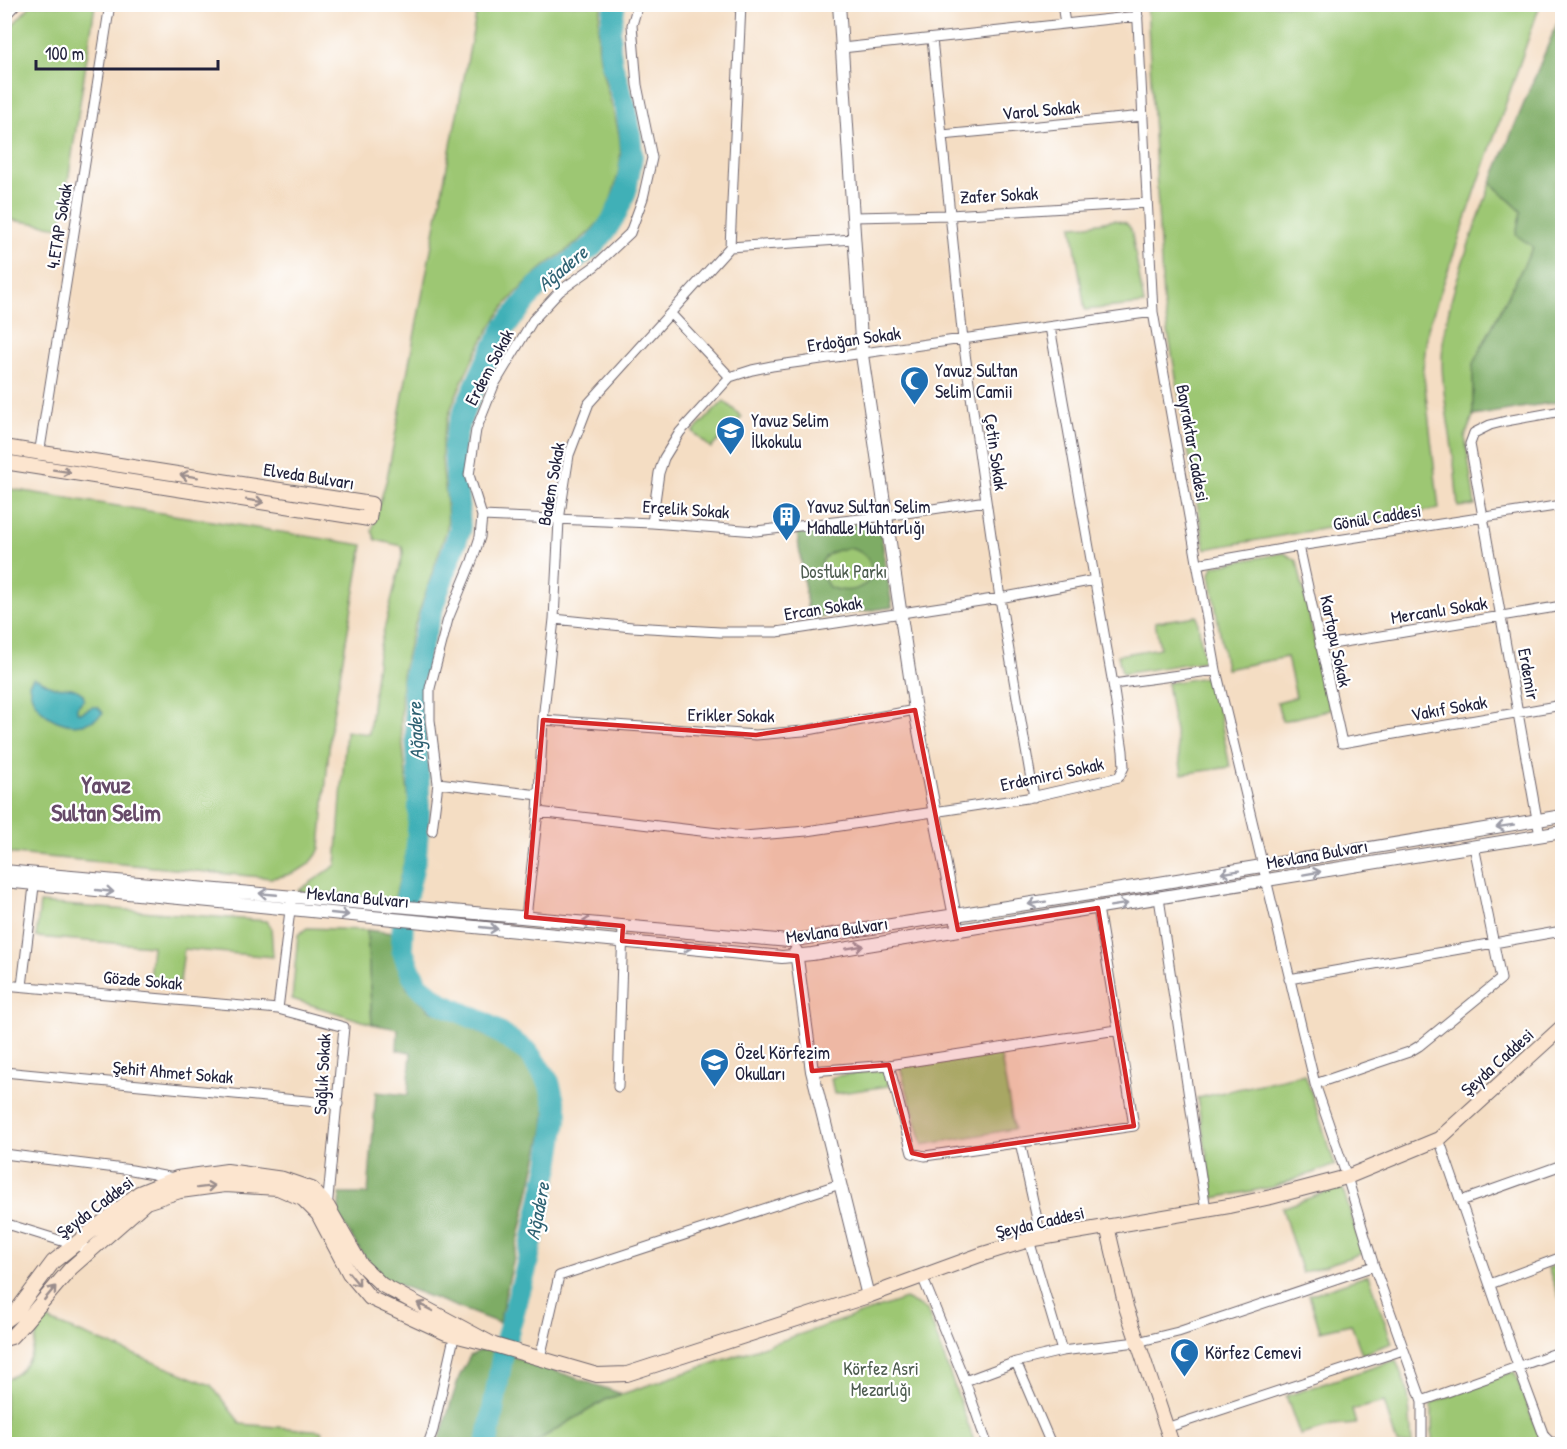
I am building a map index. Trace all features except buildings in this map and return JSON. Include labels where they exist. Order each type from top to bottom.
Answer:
[{"type":"main road","name":"Elveda Bulvarı","points":[[4,447],[371,504],[369,519],[4,462]]},
{"type":"main road","name":"Şeyda Caddesi","points":[[8,1338],[71,1268],[146,1202],[179,1184],[278,1188],[303,1198],[318,1214],[349,1274],[370,1298],[446,1333],[597,1375],[627,1374],[868,1296],[980,1255],[1035,1238],[1206,1210],[1272,1197],[1347,1177],[1439,1139],[1563,1027]]},
{"type":"main road","name":"Şeyda Caddesi","points":[[4,1321],[15,1313],[53,1262],[139,1193],[227,1171],[283,1179],[312,1190],[328,1207],[361,1265],[382,1286],[494,1345]]},
{"type":"main road","points":[[1107,1226],[1119,1281],[1137,1342],[1172,1444]]},
{"type":"street","points":[[4,17],[16,4]]},
{"type":"street","name":"4.ETAP Sokak","points":[[37,467],[110,4]]},
{"type":"street","name":"Erdem Sokak","points":[[432,831],[438,783],[430,720],[430,687],[452,605],[476,549],[482,516],[469,476],[476,430],[494,385],[533,320],[560,291],[595,266],[630,233],[643,198],[652,158],[637,85],[632,25],[638,4]]},
{"type":"street","points":[[741,4],[730,248],[854,239]]},
{"type":"street","points":[[839,4],[862,355],[915,710],[958,930]]},
{"type":"street","points":[[1062,4],[1065,24]]},
{"type":"street","name":"Bayraktar Caddesi","points":[[1137,4],[1153,312],[1216,670],[1315,1084],[1374,1266],[1422,1401],[1422,1444]]},
{"type":"street","points":[[842,48],[1138,16]]},
{"type":"street","name":"Çetin Sokak","points":[[932,39],[963,340],[1000,598],[1034,797]]},
{"type":"street","name":"Varol Sokak","points":[[942,135],[1143,116]]},
{"type":"street","name":"Zafer Sokak","points":[[853,217],[1147,203]]},
{"type":"street","name":"Badem Sokak","points":[[526,917],[538,812],[543,720],[554,619],[559,520],[569,455],[589,403],[730,248]]},
{"type":"street","name":"Erdoğan Sokak","points":[[730,377],[756,369],[1153,312]]},
{"type":"street","points":[[652,523],[659,473],[670,446],[730,377],[671,314]]},
{"type":"street","name":"Erdemirci Sokak","points":[[538,812],[744,836],[807,831],[1034,797],[1119,777],[1124,767],[1113,684],[1050,327]]},
{"type":"street","name":"Erdemir","points":[[1540,836],[1470,444],[1474,433],[1480,429],[1506,421],[1563,411]]},
{"type":"street","name":"Erçelik Sokak","points":[[482,516],[652,523],[756,531],[886,516],[986,501]]},
{"type":"street","name":"Gönül Caddesi","points":[[1197,564],[1563,505]]},
{"type":"street","name":"Kartopu Sokak","points":[[1299,546],[1342,743]]},
{"type":"street","name":"Ercan Sokak","points":[[554,619],[687,630],[777,632],[1000,598],[1095,580]]},
{"type":"street","name":"Mercanlı Sokak","points":[[1320,646],[1563,606]]},
{"type":"street","points":[[1113,684],[1216,670]]},
{"type":"street","name":"Vakıf Sokak","points":[[1342,743],[1563,705]]},
{"type":"street","name":"Erikler Sokak","points":[[543,720],[756,735],[803,731],[915,710]]},
{"type":"street","points":[[438,783],[538,795]]},
{"type":"street","name":"Mevlana Bulvarı","points":[[291,903],[368,903],[778,941],[795,940],[1563,816]]},
{"type":"street","name":"Mevlana Bulvarı","points":[[4,881],[35,879],[291,903],[366,916],[765,956],[797,956],[1563,832]]},
{"type":"street","points":[[1315,1084],[1393,1058],[1419,1046],[1500,979],[1474,846]]},
{"type":"street","name":"Mevlana Bulvarı","points":[[4,871],[35,879]]},
{"type":"street","points":[[22,986],[35,879]]},
{"type":"street","points":[[1159,898],[1206,1210]]},
{"type":"street","points":[[278,1009],[291,903]]},
{"type":"street","points":[[889,1065],[912,1153],[925,1155],[1134,1126],[1098,908]]},
{"type":"street","points":[[618,1087],[623,926]]},
{"type":"street","points":[[1289,979],[1562,931]]},
{"type":"street","points":[[795,940],[812,1071],[868,1296]]},
{"type":"street","name":"Gözde Sokak","points":[[4,985],[278,1009]]},
{"type":"street","name":"Sağlık Sokak","points":[[278,1009],[344,1027],[325,1229]]},
{"type":"street","points":[[812,1071],[889,1065],[1117,1030]]},
{"type":"street","name":"Şehit Ahmet Sokak","points":[[4,1072],[338,1104]]},
{"type":"street","points":[[1439,1139],[1544,1436],[1550,1442],[1563,1443]]},
{"type":"street","points":[[1020,1142],[1035,1238],[1062,1351]]},
{"type":"street","points":[[4,1154],[132,1170],[179,1184]]},
{"type":"street","points":[[1461,1201],[1563,1165]]},
{"type":"street","points":[[540,1358],[560,1276],[840,1184]]},
{"type":"street","points":[[4,1223],[91,1250]]},
{"type":"street","points":[[1490,1284],[1563,1257]]},
{"type":"street","points":[[965,1381],[1016,1362],[1062,1351],[1137,1342],[1178,1332],[1374,1266]]},
{"type":"street","points":[[922,1276],[965,1381],[987,1444]]},
{"type":"street","points":[[428,1444],[456,1335],[450,1320]]},
{"type":"street","points":[[1166,1428],[1404,1350]]},
{"type":"street","points":[[1422,1401],[1563,1351]]},
{"type":"street","points":[[1016,1362],[1051,1444]]},
{"type":"highlighted area","points":[[915,710],[958,930],[1098,908],[1134,1126],[925,1156],[912,1153],[889,1065],[812,1071],[797,956],[622,941],[623,926],[526,917],[543,720],[756,735]]},
{"type":"green space","points":[[31,5],[95,5],[61,227],[5,219],[5,33]]},
{"type":"green space","points":[[478,5],[602,5],[598,32],[599,52],[619,134],[620,165],[610,202],[594,228],[531,278],[499,315],[466,374],[449,417],[442,453],[447,529],[412,633],[402,675],[401,727],[411,823],[407,851],[394,900],[298,891],[336,865],[346,731],[369,734],[378,654],[403,553],[402,546],[376,540],[372,531],[387,478]]},
{"type":"green space","points":[[1147,5],[1540,5],[1428,328],[1423,368],[1439,509],[1205,549],[1163,301]]},
{"type":"green space","points":[[1562,16],[1562,401],[1473,416],[1473,364],[1533,247],[1516,235],[1521,211],[1491,183]]},
{"type":"green space","points":[[1491,183],[1521,211],[1533,247],[1473,364],[1473,416],[1465,437],[1475,505],[1458,507],[1443,383],[1444,339],[1453,294]]},
{"type":"green space","points":[[1114,220],[1126,223],[1131,229],[1144,304],[1085,310],[1072,226]]},
{"type":"green space","points":[[724,401],[742,417],[711,448],[693,432]]},
{"type":"green space","points":[[4,488],[363,545],[331,726],[320,848],[317,855],[306,866],[293,873],[271,878],[5,853]]},
{"type":"green space","name":"Dostluk Parkı","points":[[879,521],[892,607],[809,619],[797,532]]},
{"type":"green space","name":"Dostluk Parkı","points":[[879,521],[892,607],[809,619],[797,532]],"holes":[[[854,549],[864,554],[870,562],[872,578],[857,589],[841,590],[829,587],[822,572],[823,560],[826,556],[839,550]]]},
{"type":"green space","points":[[1284,553],[1297,561],[1330,710],[1282,721],[1277,702],[1296,697],[1287,657],[1226,669],[1210,574],[1213,566]]},
{"type":"green space","points":[[1197,616],[1204,661],[1122,674],[1118,655],[1160,648],[1155,622]]},
{"type":"green space","points":[[1212,676],[1230,767],[1182,774],[1167,683]]},
{"type":"green space","points":[[40,903],[267,921],[271,927],[273,957],[184,949],[180,982],[149,981],[152,946],[36,937]]},
{"type":"green space","points":[[307,928],[367,930],[372,1024],[292,999],[298,935]]},
{"type":"green space","points":[[367,930],[393,933],[407,988],[430,1010],[462,1022],[513,1052],[536,1076],[546,1100],[544,1128],[499,1323],[381,1278],[338,1217],[340,1194],[368,1194],[376,1092],[408,1095],[411,1052],[397,1050],[398,1029],[372,1024]]},
{"type":"green space","points":[[1000,1052],[1014,1129],[923,1145],[900,1067]]},
{"type":"green space","points":[[884,1069],[889,1086],[834,1094],[831,1078]]},
{"type":"green space","points":[[1305,1074],[1335,1165],[1273,1187],[1214,1198],[1197,1098]]},
{"type":"green space","points":[[1342,1186],[1363,1253],[1302,1273],[1282,1208]]},
{"type":"green space","points":[[1562,1264],[1562,1305],[1548,1268]]},
{"type":"green space","points":[[1369,1275],[1392,1343],[1362,1354],[1351,1324],[1320,1331],[1309,1295]]},
{"type":"green space","name":"Körfez Asri Mezarlığı","points":[[905,1299],[927,1310],[975,1444],[532,1444],[607,1399]]},
{"type":"green space","points":[[40,1317],[211,1385],[241,1424],[323,1431],[320,1444],[5,1444],[5,1380],[14,1375],[27,1362],[37,1336]]},
{"type":"green space","points":[[486,1347],[622,1394],[607,1399],[532,1444],[438,1444],[459,1377],[470,1356]]},
{"type":"green space","points":[[1396,1360],[1408,1392],[1412,1444],[1397,1444],[1384,1402],[1352,1410],[1356,1424],[1333,1426],[1300,1435],[1286,1396]]},
{"type":"green space","points":[[1514,1371],[1542,1444],[1432,1444],[1432,1403]]},
{"type":"water","points":[[33,678],[51,686],[78,690],[83,694],[84,699],[77,707],[77,712],[81,713],[92,707],[98,707],[103,713],[92,721],[81,724],[57,721],[38,707],[29,684]]},
{"type":"waterway","name":"Ağadere","points":[[487,1444],[504,1347],[525,1273],[549,1166],[557,1113],[549,1082],[528,1052],[485,1023],[442,1004],[419,986],[402,949],[403,911],[416,856],[419,816],[413,681],[435,600],[460,530],[454,447],[466,406],[505,327],[538,286],[593,246],[616,214],[626,191],[632,156],[626,108],[610,50],[610,30],[615,4]]},
{"type":"place","name":"Yavuz Sultan Selim Camii","points":[[914,406]]},
{"type":"place","name":"Yavuz Selim İlkokulu","points":[[730,456]]},
{"type":"place","name":"Yavuz Sultan Selim Mahalle Muhtarlığı","points":[[786,542]]},
{"type":"place","name":"Özel Körfezim Okulları","points":[[714,1088]]},
{"type":"place","name":"Körfez Cemevi","points":[[1184,1378]]},
{"type":"district","name":"Yavuz Sultan Selim","points":[[106,798]]}]
